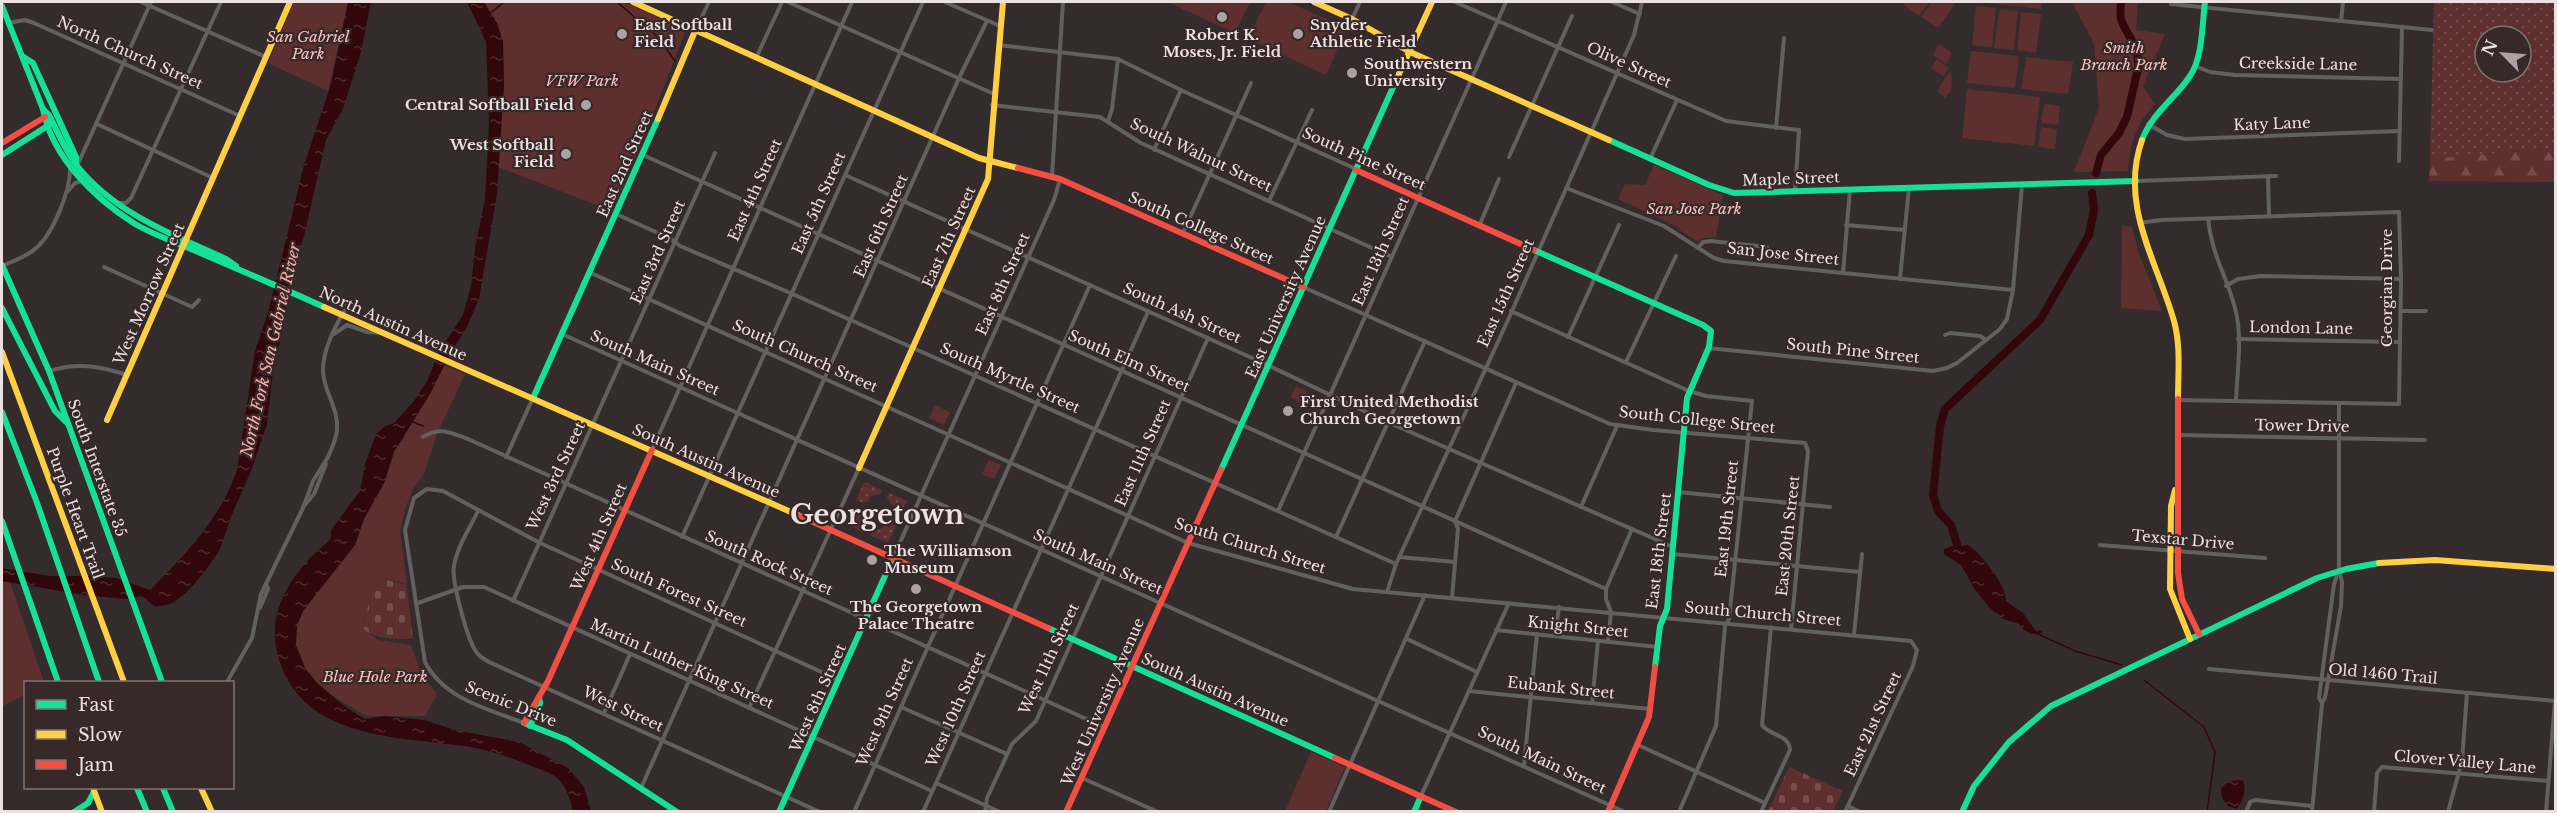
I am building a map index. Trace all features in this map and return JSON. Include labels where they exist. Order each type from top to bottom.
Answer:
[{"type":"main road","name":"West Morrow Street","points":[[107,420],[290,2]]},
{"type":"main road","name":"South College Street","points":[[633,2],[933,138],[988,160],[1060,179],[1303,287]]},
{"type":"main road","name":"East 7th Street","points":[[859,468],[988,179],[992,105],[1003,2]]},
{"type":"main road","name":"Maple Street","points":[[1314,2],[1352,19],[1410,52],[1709,185],[1734,193],[2136,181]]},
{"type":"main road","name":"East University Avenue","points":[[1161,603],[1432,2]]},
{"type":"main road","points":[[2190,639],[2171,595],[2178,506],[2176,485],[2178,348],[2175,323],[2139,223],[2136,181],[2139,147],[2148,124],[2179,90],[2195,66],[2205,4]]},
{"type":"main road","name":"North Austin Avenue","points":[[2,6],[46,117],[82,181],[111,208],[126,219],[222,265],[239,269],[470,372]]},
{"type":"main road","name":"East 2nd Street","points":[[533,398],[591,273],[695,31]]},
{"type":"main road","points":[[21,55],[33,63],[76,158],[75,165]]},
{"type":"main road","points":[[2,143],[46,117]]},
{"type":"main road","points":[[2,155],[50,124]]},
{"type":"main road","name":"North Austin Avenue","points":[[75,165],[98,188],[138,217],[226,258],[239,269]]},
{"type":"main road","name":"South Pine Street","points":[[1356,170],[1538,250],[1711,331]]},
{"type":"main road","name":"South Interstate 35","points":[[2,265],[49,371],[162,681]]},
{"type":"main road","points":[[2,308],[55,411],[66,422]]},
{"type":"main road","name":"East 18th Street","points":[[1610,808],[1649,717],[1663,617],[1667,609],[1683,432],[1689,391],[1711,341],[1711,331]]},
{"type":"main road","name":"Purple Heart Trail","points":[[2,352],[123,679]]},
{"type":"main road","name":"South Austin Avenue","points":[[470,372],[769,502],[1456,812]]},
{"type":"main road","points":[[2,412],[36,500],[99,681]]},
{"type":"main road","name":"West 4th Street","points":[[527,725],[540,703],[540,697],[652,450]]},
{"type":"main road","points":[[2,521],[58,681]]},
{"type":"main road","points":[[2173,551],[2182,599],[2199,634]]},
{"type":"main road","name":"West 8th Street","points":[[779,812],[893,558]]},
{"type":"main road","points":[[1962,812],[1974,786],[2009,742],[2050,706],[2339,569],[2387,560],[2412,559],[2556,569]]},
{"type":"main road","name":"West University Avenue","points":[[1066,812],[1161,603]]},
{"type":"main road","name":"Scenic Drive","points":[[527,725],[567,740],[676,812]]},
{"type":"main road","points":[[137,789],[147,812]]},
{"type":"main road","points":[[163,789],[173,812]]},
{"type":"main road","points":[[201,789],[212,812]]},
{"type":"main road","points":[[74,812],[88,802],[94,790]]},
{"type":"main road","points":[[94,790],[102,812]]},
{"type":"main road","points":[[1414,812],[1421,796]]},
{"type":"street","points":[[2,6],[7,2]]},
{"type":"street","points":[[141,2],[150,3],[267,57]]},
{"type":"street","points":[[118,203],[126,203],[131,198],[221,2]]},
{"type":"street","name":"East 2nd Street","points":[[695,31],[709,2]]},
{"type":"street","points":[[756,58],[782,2]]},
{"type":"street","points":[[788,2],[994,94]]},
{"type":"street","name":"East 4th Street","points":[[679,387],[852,2]]},
{"type":"street","name":"East 5th Street","points":[[682,537],[923,2]]},
{"type":"street","points":[[945,2],[1000,26]]},
{"type":"street","points":[[1052,176],[1063,2]]},
{"type":"street","points":[[1352,19],[1360,2]]},
{"type":"street","name":"Olive Street","points":[[1455,2],[1726,121],[1799,130],[1795,191]]},
{"type":"street","name":"East 13th Street","points":[[1278,511],[1506,2]]},
{"type":"street","points":[[1612,2],[1640,14]]},
{"type":"street","name":"East 15th Street","points":[[1387,592],[1399,557],[1617,73],[1640,14],[1642,2]]},
{"type":"street","points":[[2342,21],[2343,2]]},
{"type":"street","points":[[2,265],[30,253],[42,242],[68,191],[75,165],[86,148],[150,3]]},
{"type":"street","points":[[2170,4],[2205,4],[2432,30]]},
{"type":"street","points":[[1509,157],[1572,16]]},
{"type":"street","name":"North Church Street","points":[[8,23],[25,20],[34,23],[240,116]]},
{"type":"street","name":"East 6th Street","points":[[641,788],[959,78],[987,21]]},
{"type":"street","points":[[2399,161],[2402,27]]},
{"type":"street","points":[[1776,128],[1784,38]]},
{"type":"street","name":"South Pine Street","points":[[998,45],[1118,59],[1356,170]]},
{"type":"street","points":[[1108,121],[1112,109],[1118,59]]},
{"type":"street","name":"Creekside Lane","points":[[2195,66],[2210,72],[2235,75],[2401,79]]},
{"type":"street","points":[[1183,233],[1251,83]]},
{"type":"street","points":[[1154,150],[1181,90]]},
{"type":"street","points":[[1650,159],[1677,100]]},
{"type":"street","name":"South Walnut Street","points":[[992,105],[1087,114],[1108,121],[1124,134],[1154,150],[1392,257]]},
{"type":"street","points":[[1269,201],[1312,110]]},
{"type":"street","points":[[97,124],[213,178]]},
{"type":"street","name":"Katy Lane","points":[[2148,124],[2167,135],[2185,139],[2400,131]]},
{"type":"street","name":"East 3rd Street","points":[[622,361],[715,153]]},
{"type":"street","name":"South Elm Street","points":[[643,155],[1606,589]]},
{"type":"street","name":"South Ash Street","points":[[845,175],[1208,338],[1330,396],[1632,529],[1673,550],[1860,572]]},
{"type":"street","name":"Maple Street","points":[[2136,181],[2276,176]]},
{"type":"street","points":[[2268,177],[2269,216]]},
{"type":"street","name":"East 8th Street","points":[[921,496],[1054,200],[1060,179]]},
{"type":"street","points":[[1480,224],[1499,179]]},
{"type":"street","points":[[68,191],[75,183],[82,181]]},
{"type":"street","name":"South Pine Street","points":[[1708,348],[1933,371],[1957,363],[2004,325],[2009,313],[2022,184]]},
{"type":"street","points":[[1900,279],[1909,187]]},
{"type":"street","name":"San Jose Street","points":[[1566,188],[1650,220],[1724,261],[2013,290]]},
{"type":"street","points":[[1843,273],[1850,189]]},
{"type":"street","name":"Georgian Drive","points":[[2139,223],[2399,212],[2401,279],[2399,404],[2178,400]]},
{"type":"street","name":"South Myrtle Street","points":[[616,214],[675,243],[792,293],[1396,564]]},
{"type":"street","points":[[2208,219],[2211,241],[2235,308],[2238,339],[2236,401]]},
{"type":"street","points":[[1568,337],[1619,225]]},
{"type":"street","points":[[1846,225],[1905,230]]},
{"type":"street","points":[[1698,248],[1703,243],[1711,241],[1767,247]]},
{"type":"street","points":[[1626,362],[1676,256]]},
{"type":"street","points":[[104,267],[192,307],[199,300]]},
{"type":"street","name":"South Church Street","points":[[591,273],[1188,543],[1326,583],[1353,589],[1907,640],[1917,646]]},
{"type":"street","points":[[2226,286],[2238,279],[2260,276],[2401,279]]},
{"type":"street","name":"West 9th Street","points":[[854,812],[1090,285]]},
{"type":"street","name":"South College Street","points":[[1303,287],[1617,426],[1806,445]]},
{"type":"street","points":[[228,681],[252,638],[260,609],[261,594],[267,586],[313,481],[328,457],[336,437],[337,424],[323,370],[333,334],[349,302]]},
{"type":"street","points":[[2401,311],[2426,311]]},
{"type":"street","name":"West 10th Street","points":[[923,812],[1148,312]]},
{"type":"street","points":[[1511,312],[1689,391]]},
{"type":"street","points":[[333,334],[347,325],[367,332],[384,333]]},
{"type":"street","points":[[1945,335],[1950,333],[1980,336],[1986,340]]},
{"type":"street","name":"South Main Street","points":[[562,334],[1100,577],[1450,731],[1610,808],[1625,812]]},
{"type":"street","name":"East 11th Street","points":[[1100,577],[1208,338]]},
{"type":"street","name":"London Lane","points":[[2238,339],[2399,342]]},
{"type":"street","points":[[1335,537],[1425,341]]},
{"type":"street","name":"West 3rd Street","points":[[513,601],[622,361]]},
{"type":"street","points":[[49,371],[73,364],[88,365],[127,375]]},
{"type":"street","points":[[1452,598],[1458,529],[1455,521],[1516,383]]},
{"type":"street","name":"West 4th Street","points":[[652,450],[679,387]]},
{"type":"street","name":"East 19th Street","points":[[1679,812],[1716,726],[1752,401],[1706,396],[1689,391]]},
{"type":"street","points":[[506,457],[533,398]]},
{"type":"street","points":[[2246,812],[2250,802],[2255,800],[2312,809],[2322,703],[2325,698],[2341,606],[2339,404]]},
{"type":"street","points":[[1581,507],[1617,426]]},
{"type":"street","name":"South Rock Street","points":[[423,437],[441,430],[506,457],[1104,727]]},
{"type":"street","name":"Tower Drive","points":[[2178,435],[2425,440]]},
{"type":"street","name":"East 20th Street","points":[[1791,629],[1804,504],[1808,451],[1806,445]]},
{"type":"street","points":[[749,708],[859,468]]},
{"type":"street","name":"Scenic Drive","points":[[478,511],[438,489],[426,489],[414,498],[405,530],[418,603],[423,653],[435,678],[456,695],[527,725]]},
{"type":"street","points":[[1678,492],[1830,507]]},
{"type":"street","name":"West 8th Street","points":[[893,558],[921,496]]},
{"type":"street","name":"South Forest Street","points":[[478,511],[538,542],[839,680]]},
{"type":"street","name":"West Street","points":[[478,511],[456,556],[453,570],[456,590],[471,641],[478,654],[489,662],[820,812]]},
{"type":"street","points":[[1608,642],[1611,612],[1606,599],[1606,589],[1632,529]]},
{"type":"street","name":"Texstar Drive","points":[[2100,545],[2265,558]]},
{"type":"street","points":[[1854,635],[1862,554]]},
{"type":"street","points":[[1399,557],[1455,562]]},
{"type":"street","points":[[2322,703],[2319,698],[2334,584],[2339,569]]},
{"type":"street","name":"West 11th Street","points":[[985,812],[987,798],[1006,754],[1017,737],[1036,720],[1100,577]]},
{"type":"street","name":"Martin Luther King Street","points":[[418,603],[471,586],[484,587],[932,791]]},
{"type":"street","points":[[1329,812],[1425,595]]},
{"type":"street","points":[[1421,796],[1509,603]]},
{"type":"street","points":[[1555,636],[1559,607]]},
{"type":"street","points":[[1761,812],[1788,756],[1789,743],[1762,725],[1771,627]]},
{"type":"street","name":"Knight Street","points":[[1496,630],[1658,647]]},
{"type":"street","points":[[1524,766],[1537,634]]},
{"type":"street","points":[[1407,639],[1477,672]]},
{"type":"street","points":[[1592,703],[1598,641]]},
{"type":"street","name":"East 21st Street","points":[[1845,812],[1913,666],[1917,646]]},
{"type":"street","points":[[604,713],[630,654]]},
{"type":"street","name":"Old 1460 Trail","points":[[2209,669],[2555,700]]},
{"type":"street","name":"Eubank Street","points":[[1469,691],[1650,709]]},
{"type":"street","points":[[2448,812],[2459,773],[2468,693]]},
{"type":"street","points":[[2547,812],[2555,700]]},
{"type":"street","points":[[901,706],[1006,754]]},
{"type":"street","points":[[1638,745],[1765,803]]},
{"type":"street","name":"Clover Valley Lane","points":[[2374,812],[2379,768],[2548,781]]},
{"type":"street","points":[[1081,778],[1158,812]]},
{"type":"street","points":[[936,783],[1000,812]]},
{"type":"street","points":[[1848,806],[1860,812]]},
{"type":"green space","name":"San Gabriel Park","points":[[294,2],[348,2],[328,91],[268,63]]},
{"type":"green space","name":"VFW Park","points":[[484,2],[624,2],[686,30],[637,155],[612,211],[498,167],[504,86],[503,41]]},
{"type":"green space","name":"Robert K. Moses, Jr. Field","points":[[1167,2],[1250,2],[1235,33]]},
{"type":"green space","name":"Snyder Athletic Field","points":[[1266,2],[1288,2],[1347,28],[1326,75],[1248,39]]},
{"type":"green space","points":[[1905,2],[1929,2],[1919,16],[1903,5]]},
{"type":"green space","points":[[1932,2],[1956,2],[1938,28],[1921,17]]},
{"type":"green space","points":[[1978,2],[2042,2],[2041,9]]},
{"type":"green space","name":"Smith Branch Park","points":[[2072,2],[2138,2],[2136,30],[2165,34],[2143,86],[2155,104],[2143,119],[2135,135],[2128,171],[2074,172],[2099,108],[2094,44]]},
{"type":"green space","points":[[2434,2],[2555,2],[2555,148],[2430,159]]},
{"type":"green space","points":[[1976,6],[1996,8],[1992,47],[1972,45]]},
{"type":"green space","points":[[1999,9],[2018,11],[2014,50],[1994,48]]},
{"type":"green space","points":[[2021,12],[2041,14],[2036,53],[2017,50]]},
{"type":"green space","points":[[1939,44],[1952,53],[1946,64],[1933,55]]},
{"type":"green space","points":[[1971,51],[2019,56],[2015,88],[1967,83]]},
{"type":"green space","points":[[2026,57],[2073,62],[2068,94],[2021,89]]},
{"type":"green space","points":[[1937,59],[1949,68],[1943,76],[1931,68]]},
{"type":"green space","points":[[1949,72],[1952,75],[1951,91],[1945,98],[1937,91]]},
{"type":"green space","points":[[1967,89],[2040,97],[2034,146],[1962,138]]},
{"type":"green space","points":[[2044,104],[2060,106],[2058,125],[2041,123]]},
{"type":"green space","points":[[2041,127],[2057,129],[2055,149],[2038,147]]},
{"type":"green space","points":[[2555,148],[2555,182],[2429,181],[2430,159]]},
{"type":"green space","name":"San Jose Park","points":[[1654,165],[1723,195],[1716,237],[1697,241],[1679,230],[1680,228],[1618,199],[1625,184],[1645,185]]},
{"type":"green space","points":[[2122,225],[2132,227],[2139,254],[2162,311],[2121,308]]},
{"type":"green space","name":"Blue Hole Park","points":[[440,364],[465,374],[437,434],[424,474],[413,489],[405,509],[400,531],[407,584],[376,577],[362,628],[378,640],[411,645],[422,675],[437,694],[425,716],[366,716],[329,694],[305,668],[296,645],[297,626],[303,611],[355,545],[364,519],[384,483],[394,452],[402,441]]},
{"type":"green space","points":[[1296,386],[1307,391],[1301,404],[1291,397]]},
{"type":"green space","points":[[935,405],[950,412],[944,425],[929,418]]},
{"type":"green space","points":[[989,460],[1001,465],[994,479],[982,474]]},
{"type":"green space","points":[[864,482],[882,490],[880,494],[871,496],[864,503],[856,500]]},
{"type":"green space","points":[[889,493],[907,501],[899,519],[892,515],[893,507],[887,498]]},
{"type":"green space","points":[[853,507],[862,512],[859,518],[865,527],[863,533],[846,523]]},
{"type":"green space","points":[[889,523],[896,526],[888,543],[870,535],[872,530],[880,529]]},
{"type":"green space","points":[[376,577],[406,585],[413,638],[386,638],[362,628]]},
{"type":"green space","points":[[2,580],[10,582],[44,681],[24,681],[24,695],[2,706]]},
{"type":"green space","points":[[1311,752],[1345,767],[1326,811],[1285,811]]},
{"type":"green space","points":[[1789,767],[1843,791],[1833,811],[1768,811]]},
{"type":"water","name":"North Fork San Gabriel River","points":[[348,2],[371,2],[361,52],[343,109],[326,140],[304,236],[289,283],[280,342],[274,363],[267,424],[220,549],[183,596],[172,603],[155,607],[142,596],[125,599],[83,595],[2,581],[2,568],[50,576],[116,578],[150,590],[201,535],[221,504],[237,470],[255,351],[269,309],[304,165],[331,84]]},
{"type":"water","points":[[467,2],[484,2],[497,23],[503,41],[504,86],[497,194],[479,299],[466,329],[450,354],[430,394],[394,452],[384,483],[364,519],[355,545],[303,611],[297,626],[296,645],[305,668],[317,683],[347,708],[365,719],[385,716],[424,720],[455,730],[519,742],[568,768],[584,787],[591,811],[573,811],[566,790],[558,779],[513,759],[472,747],[386,736],[335,722],[313,709],[295,691],[282,668],[277,652],[275,637],[278,609],[291,582],[313,554],[331,538],[331,530],[360,491],[365,464],[376,434],[385,426],[394,423],[414,401],[427,381],[439,352],[463,315],[471,286],[475,248],[485,199],[489,123],[486,42]]},
{"type":"water","points":[[1957,544],[1968,545],[1979,555],[2003,587],[2006,601],[2023,613],[2036,631],[2043,632],[2037,637],[2024,630],[2019,624],[2003,619],[1989,607],[1975,590],[1961,565],[1944,554],[1944,549]]},
{"type":"water","points":[[2240,780],[2244,784],[2244,792],[2236,809],[2228,806],[2222,798],[2221,789],[2227,782]]},
{"type":"waterway","points":[[489,14],[504,2]]},
{"type":"waterway","points":[[617,2],[658,37],[675,61]]},
{"type":"waterway","points":[[2096,173],[2101,155],[2119,133],[2127,117],[2138,68],[2136,49],[2121,20],[2121,2]]},
{"type":"waterway","points":[[1957,544],[1951,525],[1938,511],[1933,495],[1940,426],[1945,409],[2040,320],[2089,235],[2094,210],[2092,193]]},
{"type":"waterway","points":[[413,422],[423,426]]},
{"type":"waterway","points":[[2038,634],[2075,651],[2122,665]]},
{"type":"waterway","points":[[2144,680],[2204,727],[2215,752],[2207,812]]},
{"type":"traffic: fast","points":[[2142,140],[2146,130],[2184,84],[2194,68],[2200,50],[2205,2]]},
{"type":"traffic: fast","points":[[2,6],[55,144],[65,160],[90,189],[120,214],[142,228],[324,307]]},
{"type":"traffic: fast","points":[[22,56],[33,63],[76,157],[76,163]]},
{"type":"traffic: fast","points":[[1221,470],[1399,74]]},
{"type":"traffic: fast","points":[[43,109],[49,115],[78,167],[110,198],[147,222],[226,259],[236,266]]},
{"type":"traffic: fast","points":[[533,398],[658,119]]},
{"type":"traffic: fast","points":[[2,155],[49,125]]},
{"type":"traffic: fast","points":[[1609,140],[1709,185],[1734,193],[2136,181]]},
{"type":"traffic: fast","points":[[1534,250],[1703,325],[1711,331],[1709,347],[1687,398],[1667,609],[1660,626],[1655,667]]},
{"type":"traffic: fast","points":[[2,265],[49,371],[162,681]]},
{"type":"traffic: fast","points":[[2,308],[55,411],[66,422]]},
{"type":"traffic: fast","points":[[2,412],[36,500],[99,681]]},
{"type":"traffic: fast","points":[[2,521],[58,681]]},
{"type":"traffic: fast","points":[[779,812],[893,558]]},
{"type":"traffic: fast","points":[[1962,812],[1974,786],[2009,742],[2051,706],[2317,578],[2346,569],[2379,563]]},
{"type":"traffic: fast","points":[[1048,628],[1335,758]]},
{"type":"traffic: fast","points":[[530,726],[540,703],[539,697]]},
{"type":"traffic: fast","points":[[524,723],[567,740],[677,812]]},
{"type":"traffic: fast","points":[[137,789],[147,812]]},
{"type":"traffic: fast","points":[[163,789],[173,812]]},
{"type":"traffic: fast","points":[[74,812],[88,803],[94,792]]},
{"type":"traffic: fast","points":[[1414,812],[1421,796]]},
{"type":"traffic: slow","points":[[107,420],[290,2]]},
{"type":"traffic: slow","points":[[633,2],[979,158],[1018,168]]},
{"type":"traffic: slow","points":[[859,468],[988,179],[1003,2]]},
{"type":"traffic: slow","points":[[1314,2],[1352,19],[1410,52],[1609,140]]},
{"type":"traffic: slow","points":[[1399,74],[1432,2]]},
{"type":"traffic: slow","points":[[658,119],[695,31]]},
{"type":"traffic: slow","points":[[2142,140],[2136,164],[2135,187],[2138,210],[2150,255],[2174,321],[2178,340],[2178,399]]},
{"type":"traffic: slow","points":[[324,307],[800,516]]},
{"type":"traffic: slow","points":[[2,352],[124,681]]},
{"type":"traffic: slow","points":[[2175,490],[2171,506],[2170,589],[2190,639]]},
{"type":"traffic: slow","points":[[2379,563],[2435,560],[2556,569]]},
{"type":"traffic: slow","points":[[93,789],[102,812]]},
{"type":"traffic: slow","points":[[201,789],[212,812]]},
{"type":"traffic: jam","points":[[2,143],[45,117]]},
{"type":"traffic: jam","points":[[1018,168],[1060,179],[1303,287]]},
{"type":"traffic: jam","points":[[1356,170],[1534,250]]},
{"type":"traffic: jam","points":[[2178,399],[2178,573],[2182,599],[2199,634]]},
{"type":"traffic: jam","points":[[524,723],[548,681],[652,450]]},
{"type":"traffic: jam","points":[[1066,812],[1221,470]]},
{"type":"traffic: jam","points":[[800,516],[1048,628]]},
{"type":"traffic: jam","points":[[1608,812],[1649,717],[1655,667]]},
{"type":"traffic: jam","points":[[1335,758],[1456,812]]},
{"type":"place","name":"Robert K. Moses, Jr. Field","points":[[1222,17]]},
{"type":"place","name":"East Softball Field","points":[[622,34]]},
{"type":"place","name":"Snyder Athletic Field","points":[[1298,34]]},
{"type":"place","name":"Southwestern University","points":[[1352,73]]},
{"type":"place","name":"Central Softball Field","points":[[586,105]]},
{"type":"place","name":"West Softball Field","points":[[566,154]]},
{"type":"place","name":"First United Methodist Church Georgetown","points":[[1288,411]]},
{"type":"place","name":"The Williamson Museum","points":[[872,560]]},
{"type":"place","name":"The Georgetown Palace Theatre","points":[[916,589]]},
{"type":"district","name":"Georgetown","points":[[877,515]]}]
